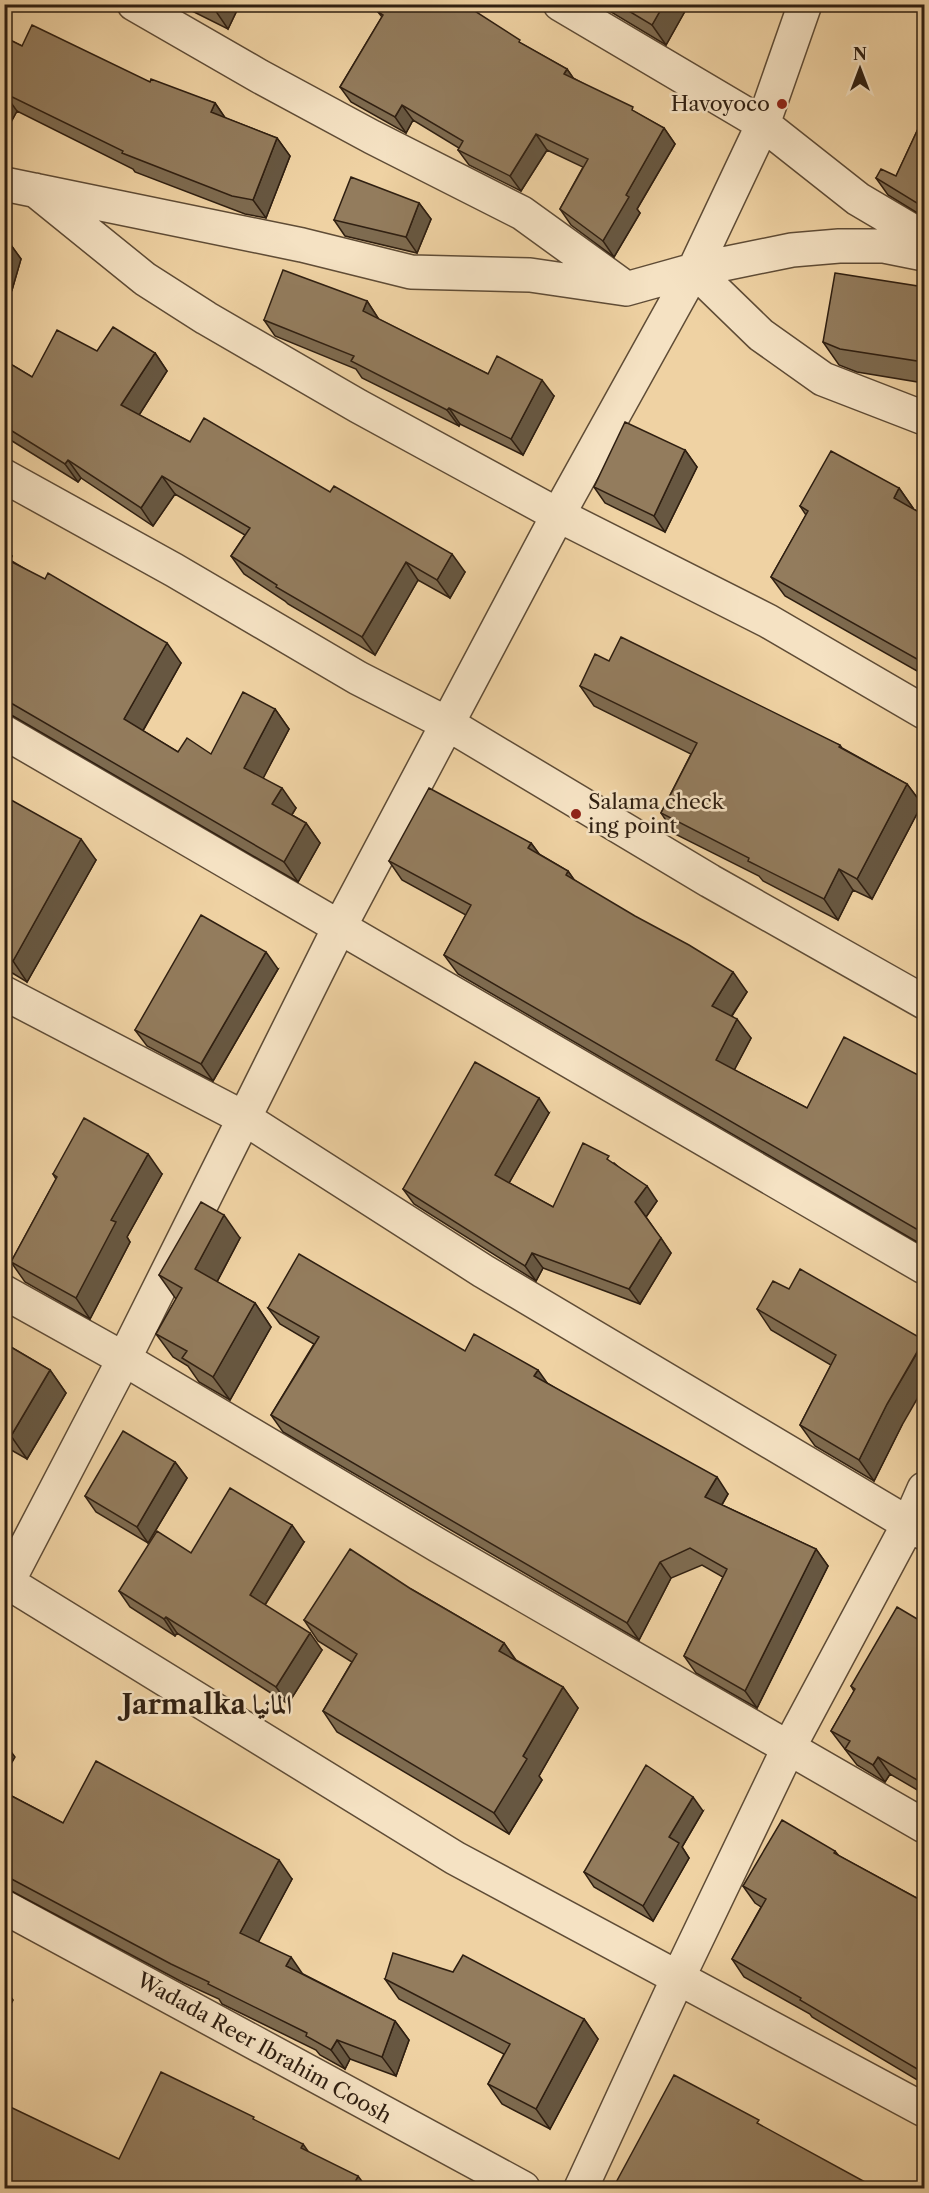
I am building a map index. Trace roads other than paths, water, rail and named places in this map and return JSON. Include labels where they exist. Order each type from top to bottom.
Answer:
[{"type":"street","points":[[134,4],[259,76],[372,137],[522,213],[626,289]]},
{"type":"street","points":[[560,4],[763,124],[858,199],[924,238]]},
{"type":"street","points":[[805,4],[763,124],[694,270],[558,515],[339,928],[124,1359],[6,1584],[454,1858],[924,2110]]},
{"type":"street","points":[[20,187],[302,245],[411,272],[530,275],[626,289],[694,270],[792,250],[839,246],[884,246],[924,254]]},
{"type":"street","points":[[20,187],[145,279],[206,318],[358,406],[558,515],[768,621],[924,712]]},
{"type":"street","points":[[694,270],[761,335],[823,379],[924,418]]},
{"type":"street","points":[[4,476],[174,570],[358,678],[448,724],[710,881],[924,1002]]},
{"type":"street","points":[[4,732],[924,1267]]},
{"type":"street","points":[[4,993],[244,1118],[483,1271],[917,1528]]},
{"type":"street","points":[[4,1292],[124,1359],[449,1552],[924,1826]]},
{"type":"street","points":[[581,2188],[678,1978],[788,1749],[917,1528],[924,1490]]},
{"type":"street","name":"Wadada Reer Ibrahim Coosh","points":[[4,1907],[523,2188]]},
{"type":"place","name":"Havoyoco","points":[[782,104]]},
{"type":"place","name":"Salama check ing point","points":[[576,814]]},
{"type":"district","name":"Jarmalka المانيا","points":[[207,1705]]}]
